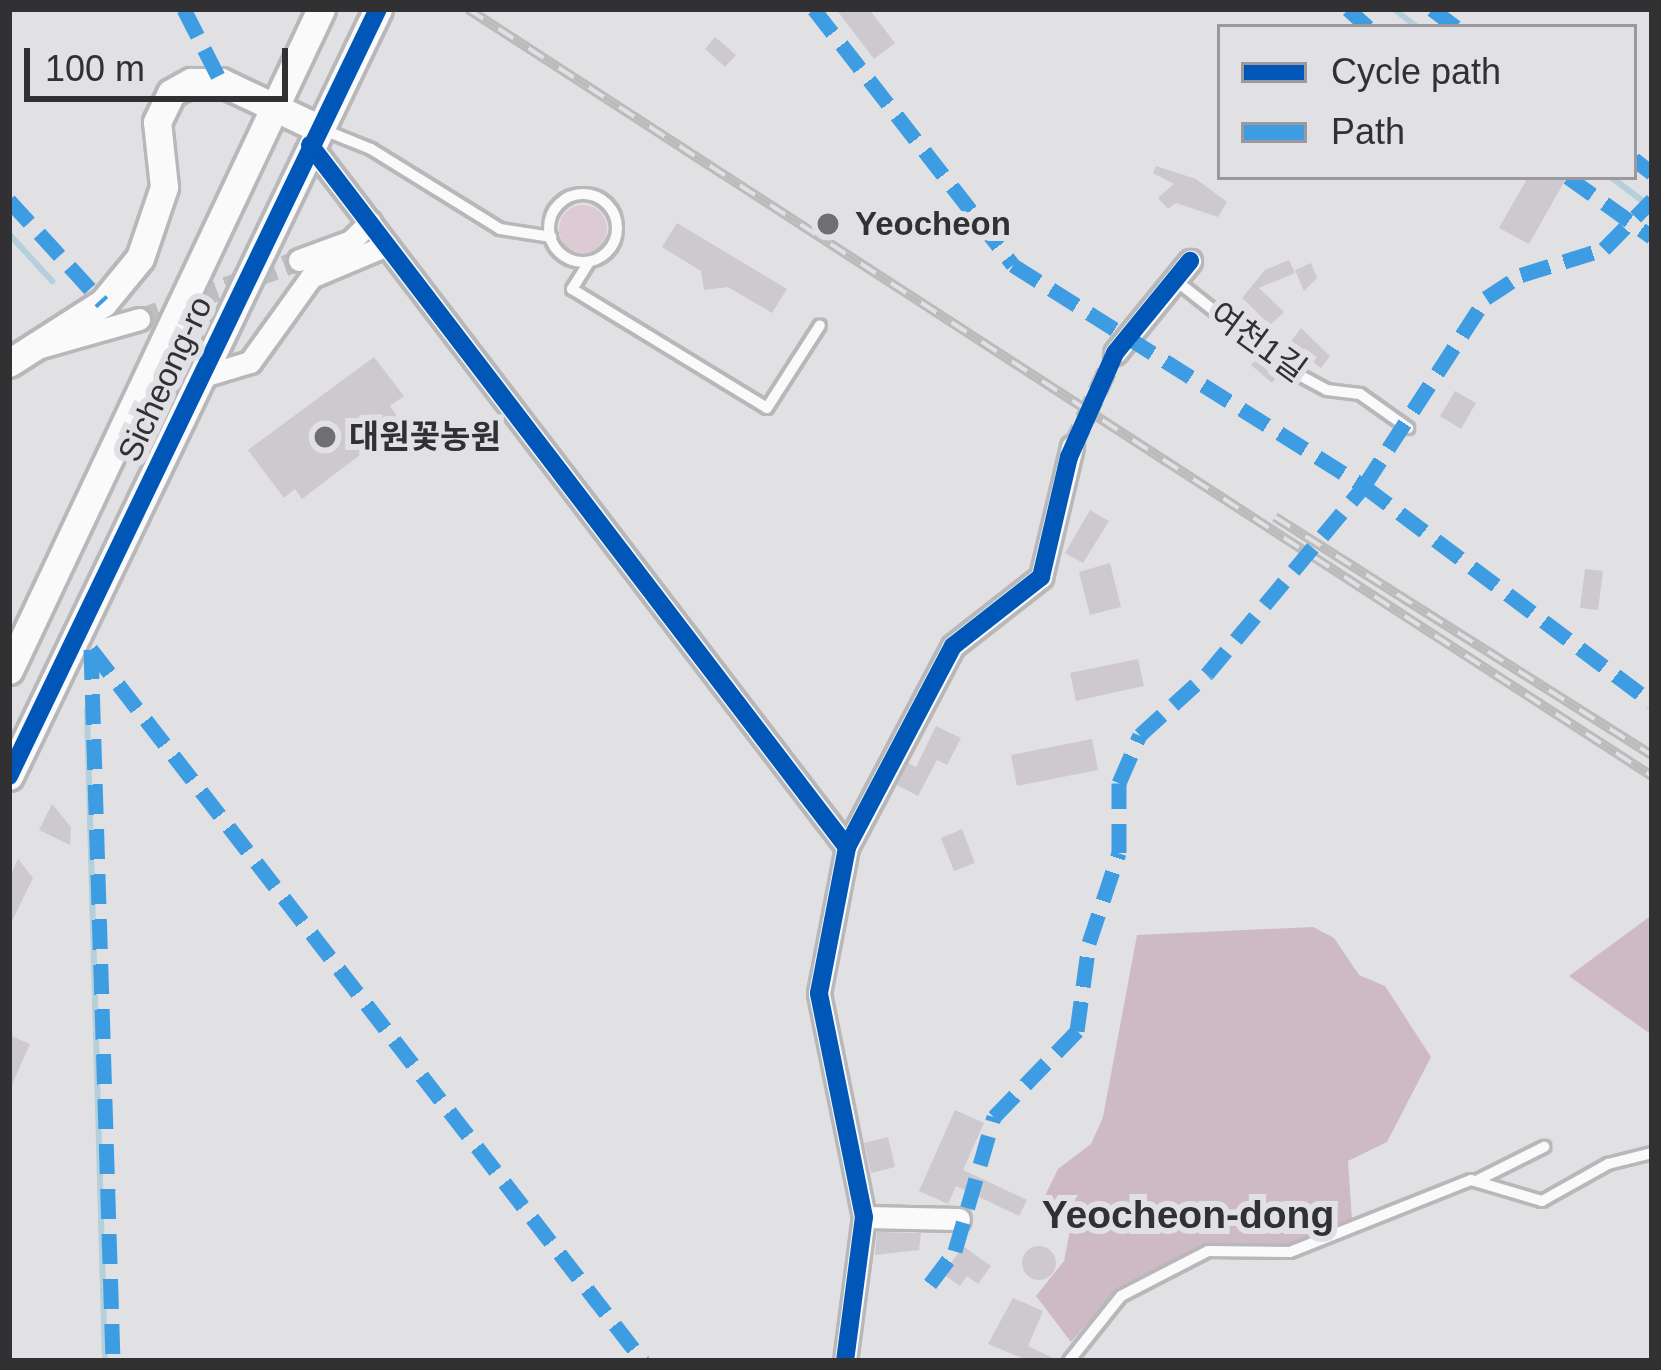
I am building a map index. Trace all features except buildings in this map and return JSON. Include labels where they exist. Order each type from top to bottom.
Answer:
[{"type":"street","name":"Sicheong-ro","points":[[9,670],[321,9]]},
{"type":"street","name":"Sicheong-ro","points":[[9,776],[82,645],[200,377],[378,9]]},
{"type":"street","points":[[9,364],[103,303],[140,258],[164,187],[157,122],[164,100],[208,81],[272,108],[315,136],[387,245],[847,847]]},
{"type":"street","points":[[299,260],[351,241],[370,222]]},
{"type":"street","points":[[200,377],[250,362],[311,277],[387,245]]},
{"type":"street","name":"여천1길","points":[[1115,353],[1190,261]]},
{"type":"street","points":[[41,347],[139,319]]},
{"type":"street","points":[[849,1360],[864,1217],[819,993],[847,847],[953,646],[1046,567],[1072,447]]},
{"type":"street","points":[[864,1217],[958,1219]]},
{"type":"lane","points":[[315,136],[371,149],[500,229],[551,237],[568,258],[589,262]]},
{"type":"lane","points":[[551,237],[562,202],[583,194],[604,202],[616,220],[614,242],[589,262],[572,289],[767,408],[820,325]]},
{"type":"lane","name":"여천1길","points":[[1174,279],[1288,369],[1327,390],[1360,394],[1408,428]]},
{"type":"lane","points":[[1069,1361],[1121,1296],[1208,1251],[1290,1252],[1480,1179],[1544,1147]]},
{"type":"lane","points":[[1480,1179],[1533,1202],[1608,1164],[1652,1153]]},
{"type":"shaded area","points":[[583,205],[600,212],[607,229],[600,246],[583,253],[566,246],[559,229],[566,212]]},
{"type":"shaded area","points":[[1652,915],[1652,1035],[1569,976]]},
{"type":"shaded area","points":[[1313,927],[1334,938],[1359,975],[1385,986],[1431,1057],[1387,1142],[1348,1161],[1352,1220],[1278,1249],[1207,1244],[1117,1290],[1071,1342],[1036,1296],[1064,1261],[1071,1225],[1043,1200],[1058,1169],[1091,1144],[1103,1117],[1137,935]]},
{"type":"waterway","points":[[1394,9],[1413,24]]},
{"type":"waterway","points":[[1615,180],[1652,208]]},
{"type":"waterway","points":[[9,234],[52,281]]},
{"type":"waterway","points":[[87,710],[105,1361]]},
{"type":"tunnel","points":[[139,319],[299,260]]},
{"type":"tunnel","points":[[1072,447],[1115,353]]},
{"type":"railway","points":[[468,9],[1652,776]]},
{"type":"railway","points":[[1275,517],[1652,755]]},
{"type":"marked path","points":[[184,9],[221,82]]},
{"type":"marked path","points":[[814,9],[1013,265],[1364,486],[1652,702]]},
{"type":"marked path","points":[[1348,9],[1365,24]]},
{"type":"marked path","points":[[1432,9],[1452,24]]},
{"type":"marked path","points":[[1637,161],[1652,173]]},
{"type":"marked path","points":[[1572,180],[1652,237]]},
{"type":"marked path","points":[[9,200],[103,303]]},
{"type":"marked path","points":[[930,1284],[955,1251],[994,1117],[1077,1031],[1089,943],[1119,853],[1119,783],[1140,735],[1207,674],[1364,486],[1486,298],[1521,275],[1604,249],[1652,200]]},
{"type":"marked path","points":[[91,649],[643,1361]]},
{"type":"marked path","points":[[91,649],[113,1361]]},
{"type":"cycle path","points":[[9,776],[378,9]]},
{"type":"cycle path","points":[[310,145],[847,847]]},
{"type":"cycle path","points":[[845,1361],[864,1217],[819,993],[847,847],[953,646],[1041,577],[1069,457],[1115,353],[1190,261]]},
{"type":"place","name":"Yeocheon","points":[[828,224]]},
{"type":"place","name":"대원꽃농원","points":[[325,437]]},
{"type":"district","name":"Yeocheon-dong","points":[[1188,1215]]}]
